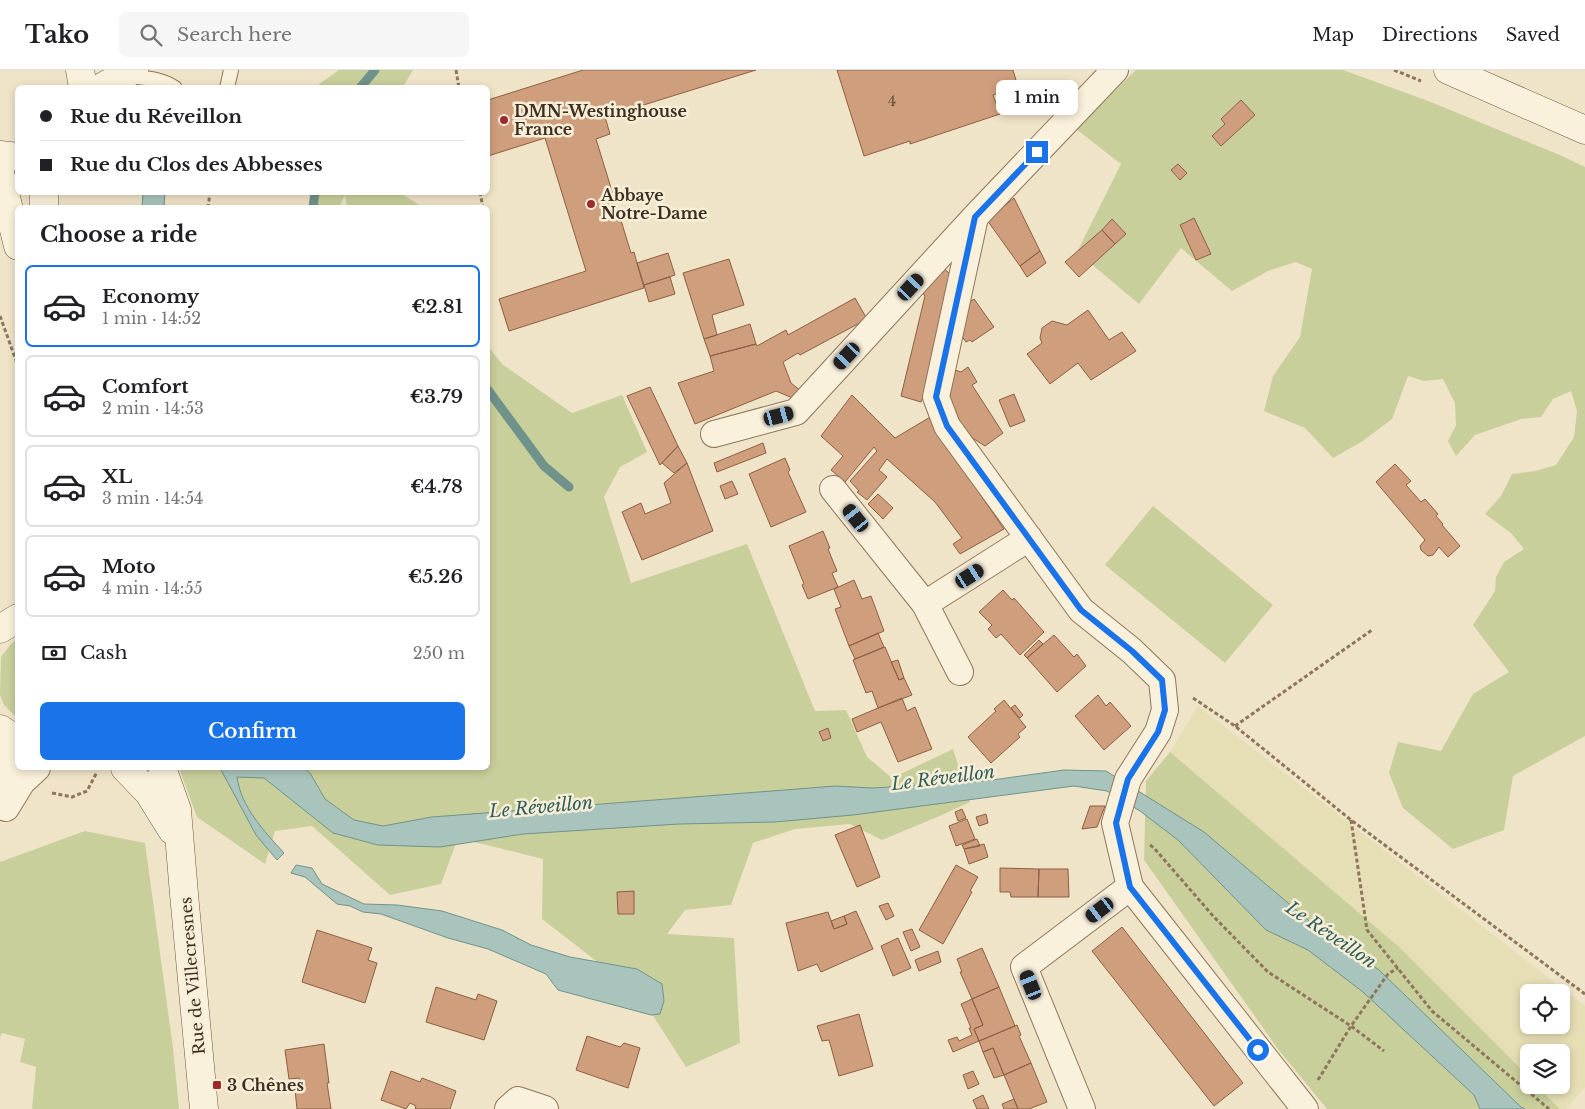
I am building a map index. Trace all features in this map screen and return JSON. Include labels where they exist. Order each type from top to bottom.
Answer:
[{"type":"street","points":[[80,70],[82,85]]},
{"type":"street","points":[[714,434],[796,412],[975,217],[1115,70]]},
{"type":"street","points":[[1448,70],[1585,130]]},
{"type":"street","points":[[117,85],[151,79]]},
{"type":"street","points":[[0,155],[15,157]]},
{"type":"street","points":[[0,173],[15,234]]},
{"type":"street","points":[[975,217],[936,397],[947,426],[1081,610],[1132,651],[1162,680],[1165,710],[1158,732],[1128,779],[1116,823],[1130,887],[1304,1107]]},
{"type":"street","points":[[833,489],[925,604],[960,672]]},
{"type":"street","points":[[925,604],[1029,538]]},
{"type":"street","points":[[0,629],[15,620]]},
{"type":"street","points":[[4,811],[7,734]]},
{"type":"street","points":[[4,811],[22,782],[35,770]]},
{"type":"street","name":"Rue de Villecresnes","points":[[127,770],[150,792],[181,843]]},
{"type":"street","name":"Rue de Villecresnes","points":[[163,770],[178,810],[204,1109]]},
{"type":"street","points":[[1082,1109],[1024,967],[1130,887]]},
{"type":"street","points":[[508,1109],[518,1100],[545,1109]]},
{"type":"lane","points":[[228,85],[231,70]]},
{"type":"path","points":[[456,70],[458,85]]},
{"type":"path","points":[[0,316],[15,358]]},
{"type":"path","points":[[1235,726],[1372,630]]},
{"type":"path","points":[[1162,680],[1200,702],[1235,726],[1351,820],[1585,994]]},
{"type":"path","points":[[1351,820],[1367,930],[1432,1010],[1549,1109]]},
{"type":"path","points":[[1116,823],[1154,848],[1214,917],[1268,972],[1351,1026],[1384,1051]]},
{"type":"path","points":[[1304,1107],[1351,1026],[1388,974],[1398,968]]},
{"type":"shaded area","points":[[1198,706],[1557,984],[1520,984],[1520,1034],[1570,1034],[1570,994],[1585,1006],[1585,1087],[1566,1109],[1560,1109],[1545,1094],[1570,1094],[1570,1044],[1520,1044],[1520,1068],[1398,946],[1170,752]]},
{"type":"green space","points":[[339,70],[413,70],[404,85],[318,85]]},
{"type":"green space","points":[[1136,70],[1343,70],[1431,102],[1585,167],[1585,736],[1513,776],[1504,830],[1453,849],[1403,808],[1389,773],[1398,742],[1441,751],[1473,694],[1509,672],[1473,625],[1495,591],[1496,577],[1504,562],[1524,549],[1511,533],[1485,514],[1501,496],[1512,474],[1535,471],[1556,465],[1574,437],[1577,411],[1571,391],[1553,399],[1541,417],[1521,419],[1475,435],[1456,456],[1448,441],[1456,425],[1455,403],[1443,379],[1424,381],[1408,376],[1392,419],[1363,441],[1333,458],[1305,428],[1264,411],[1273,376],[1300,337],[1312,269],[1296,262],[1268,271],[1232,291],[1181,248],[1139,304],[1077,252],[1121,164],[1076,129]]},
{"type":"green space","points":[[315,195],[345,195],[340,205],[311,205]]},
{"type":"green space","points":[[345,195],[403,195],[420,205],[347,205]]},
{"type":"green space","points":[[490,349],[502,364],[572,413],[622,395],[647,452],[620,467],[604,497],[631,583],[747,544],[815,711],[846,710],[867,757],[892,778],[953,749],[970,802],[882,840],[850,824],[795,829],[753,843],[731,905],[685,910],[667,934],[734,938],[740,1043],[686,1067],[639,994],[542,919],[543,859],[458,838],[441,884],[390,895],[312,826],[275,831],[265,864],[197,817],[180,770],[490,770]]},
{"type":"green space","points":[[1153,506],[1273,605],[1225,663],[1105,565]]},
{"type":"green space","points":[[15,641],[15,716],[4,705],[0,695],[1,657]]},
{"type":"green space","points":[[1170,752],[1398,946],[1520,1068],[1520,1094],[1545,1094],[1560,1109],[1327,1109],[1278,1049],[1144,860],[1146,781]]},
{"type":"green space","points":[[85,831],[145,843],[173,1048],[179,1109],[32,1109],[36,1067],[20,1062],[25,1039],[2,1033],[0,1037],[0,862]]},
{"type":"water","points":[[143,195],[165,195],[164,205],[142,205]]},
{"type":"water","points":[[221,770],[306,770],[325,799],[354,820],[383,826],[432,817],[835,786],[873,788],[985,781],[1064,770],[1106,771],[1204,832],[1313,924],[1379,970],[1525,1109],[1480,1109],[1474,1095],[1363,992],[1308,950],[1266,930],[1178,840],[1140,811],[1107,791],[1074,786],[853,815],[775,822],[679,824],[523,834],[440,847],[378,845],[333,833],[264,778],[237,777],[243,798],[254,818],[284,853],[277,860],[256,835]]},
{"type":"water","points":[[296,865],[312,868],[322,884],[364,904],[397,905],[442,911],[502,930],[531,945],[570,957],[637,969],[662,984],[664,1001],[660,1014],[651,1015],[558,990],[546,974],[488,949],[448,938],[381,914],[363,912],[350,906],[337,904],[305,877],[291,873]]},
{"type":"building","name":"Abbaye Notre-Dame","points":[[583,70],[756,70],[605,117],[610,134],[596,139],[631,253],[634,252],[644,288],[509,331],[499,299],[586,271],[545,138],[490,155],[490,99]]},
{"type":"building","points":[[837,70],[1013,70],[1018,87],[993,95],[1000,114],[910,144],[910,141],[864,156]]},
{"type":"building","points":[[1241,100],[1255,115],[1221,146],[1212,136],[1225,124],[1221,119]]},
{"type":"building","points":[[1178,164],[1187,173],[1180,180],[1171,170]]},
{"type":"building","points":[[1014,198],[1040,251],[1020,266],[987,220]]},
{"type":"building","points":[[1194,218],[1211,254],[1196,260],[1180,225]]},
{"type":"building","points":[[1112,219],[1126,234],[1115,244],[1102,230]]},
{"type":"building","points":[[1102,230],[1115,244],[1079,277],[1065,262]]},
{"type":"building","points":[[1040,251],[1046,263],[1027,277],[1020,266]]},
{"type":"building","points":[[668,253],[675,275],[644,285],[637,263]]},
{"type":"building","points":[[729,259],[744,305],[712,315],[717,335],[704,339],[683,273]]},
{"type":"building","points":[[943,268],[955,278],[930,381],[921,402],[901,396],[925,296],[922,292]]},
{"type":"building","points":[[670,277],[675,294],[649,302],[644,285]]},
{"type":"building","points":[[855,298],[867,319],[800,355],[798,353],[783,362],[791,383],[801,391],[795,399],[776,391],[695,424],[678,383],[714,371],[710,356],[756,344],[757,346],[786,330],[788,335]]},
{"type":"building","points":[[974,299],[994,327],[972,342],[970,340],[966,342],[961,335],[966,304]]},
{"type":"building","points":[[1088,310],[1109,340],[1122,332],[1136,351],[1091,380],[1078,363],[1050,384],[1027,354],[1042,343],[1040,338],[1042,328],[1052,321],[1067,325]]},
{"type":"building","points":[[750,324],[756,344],[710,356],[704,339]]},
{"type":"building","points":[[968,367],[977,382],[972,385],[1003,433],[985,446],[963,432],[947,408],[955,370],[961,372]]},
{"type":"building","points":[[650,387],[678,446],[660,465],[627,396]]},
{"type":"building","points":[[1014,394],[1025,421],[1010,427],[999,400]]},
{"type":"building","points":[[852,395],[895,438],[932,416],[1004,529],[960,554],[953,544],[962,538],[935,502],[887,459],[879,470],[887,477],[867,500],[857,492],[859,491],[850,481],[877,451],[874,447],[845,482],[831,470],[843,456],[821,436]]},
{"type":"building","points":[[763,443],[766,453],[717,472],[714,463]]},
{"type":"building","points":[[678,446],[687,463],[674,473],[662,463]]},
{"type":"building","points":[[785,458],[790,470],[788,472],[806,512],[771,527],[749,474]]},
{"type":"building","points":[[687,463],[713,531],[642,560],[622,512],[641,503],[645,514],[671,503],[664,483]]},
{"type":"building","points":[[1395,464],[1411,481],[1406,485],[1421,502],[1425,499],[1438,514],[1436,516],[1442,525],[1460,546],[1448,557],[1439,547],[1433,555],[1428,556],[1421,550],[1420,546],[1425,540],[1376,482]]},
{"type":"building","points":[[732,481],[738,494],[725,499],[720,486]]},
{"type":"building","points":[[878,494],[893,508],[883,519],[868,504]]},
{"type":"building","points":[[823,531],[837,571],[832,573],[838,587],[808,599],[789,546]]},
{"type":"building","points":[[854,580],[862,599],[871,596],[884,631],[849,646],[835,609],[841,607],[834,589]]},
{"type":"building","points":[[1003,590],[1012,600],[1014,598],[1044,632],[1020,655],[1001,634],[996,638],[988,629],[992,625],[979,612]]},
{"type":"building","points":[[878,633],[884,647],[855,659],[849,646]]},
{"type":"building","points":[[1054,635],[1074,657],[1077,654],[1086,666],[1057,692],[1027,658]]},
{"type":"building","points":[[1039,640],[1043,644],[1027,658],[1024,655]]},
{"type":"building","points":[[885,647],[899,680],[904,678],[912,695],[878,708],[872,691],[866,693],[853,660]]},
{"type":"building","points":[[898,660],[904,678],[899,680],[891,662]]},
{"type":"building","points":[[1098,695],[1106,706],[1110,702],[1131,726],[1104,750],[1075,716]]},
{"type":"building","points":[[902,698],[907,711],[915,707],[932,749],[898,762],[881,722],[857,732],[852,719]]},
{"type":"building","points":[[1004,700],[1026,727],[1018,734],[1020,737],[991,763],[968,737],[996,711],[994,709]]},
{"type":"building","points":[[1015,705],[1023,715],[1020,718],[1011,708]]},
{"type":"building","points":[[828,728],[831,738],[823,741],[819,732]]},
{"type":"building","points":[[1090,806],[1105,806],[1097,827],[1082,829]]},
{"type":"building","points":[[962,809],[966,818],[958,821],[955,812]]},
{"type":"building","points":[[986,814],[988,823],[979,826],[976,817]]},
{"type":"building","points":[[967,819],[975,839],[956,846],[949,826]]},
{"type":"building","points":[[860,825],[880,877],[857,887],[835,835]]},
{"type":"building","points":[[977,839],[980,846],[964,849],[962,845]]},
{"type":"building","points":[[984,844],[988,857],[969,864],[964,849]]},
{"type":"building","points":[[956,865],[978,877],[970,891],[972,892],[943,944],[919,930]]},
{"type":"building","points":[[1000,868],[1039,869],[1038,897],[1011,897],[1010,892],[1000,892]]},
{"type":"building","points":[[1039,869],[1068,869],[1069,897],[1038,897]]},
{"type":"building","points":[[634,891],[634,914],[618,914],[617,892]]},
{"type":"building","points":[[888,903],[894,916],[886,920],[879,906]]},
{"type":"building","points":[[856,911],[873,949],[821,972],[817,964],[798,971],[786,923],[828,912],[834,929],[847,924],[844,916]]},
{"type":"building","points":[[844,916],[847,924],[834,929],[831,921]]},
{"type":"building","points":[[1122,927],[1243,1083],[1214,1106],[1092,951]]},
{"type":"building","points":[[912,929],[920,947],[911,951],[903,932]]},
{"type":"building","points":[[317,930],[372,948],[368,960],[377,963],[365,1003],[302,982]]},
{"type":"building","points":[[898,938],[911,968],[893,976],[881,946]]},
{"type":"building","points":[[982,948],[999,987],[972,999],[960,972],[962,972],[957,959]]},
{"type":"building","points":[[938,951],[941,962],[919,971],[915,960]]},
{"type":"building","points":[[436,987],[476,1000],[478,994],[497,1001],[484,1040],[426,1022]]},
{"type":"building","points":[[999,987],[1015,1026],[979,1041],[974,1029],[983,1025],[972,999]]},
{"type":"building","points":[[972,999],[983,1025],[974,1029],[979,1041],[953,1052],[948,1040],[957,1037],[959,1041],[972,1035],[961,1004]]},
{"type":"building","points":[[859,1014],[873,1066],[839,1076],[829,1040],[822,1041],[817,1026]]},
{"type":"building","points":[[1017,1025],[1021,1035],[1019,1036],[1031,1063],[1004,1075],[993,1048],[983,1052],[979,1041]]},
{"type":"building","points":[[587,1036],[620,1047],[624,1043],[640,1048],[628,1088],[576,1070]]},
{"type":"building","points":[[324,1044],[331,1109],[297,1109],[295,1090],[301,1089],[299,1078],[289,1079],[285,1050]]},
{"type":"building","points":[[993,1048],[1004,1075],[994,1078],[983,1052]]},
{"type":"building","points":[[1031,1063],[1047,1102],[1029,1109],[1018,1109],[1004,1075]]},
{"type":"building","points":[[391,1071],[420,1082],[422,1078],[456,1091],[450,1109],[415,1109],[416,1106],[410,1103],[406,1109],[381,1100]]},
{"type":"building","points":[[973,1071],[979,1084],[968,1089],[963,1075]]},
{"type":"building","points":[[983,1095],[989,1109],[977,1109],[973,1100]]},
{"type":"building","points":[[1014,1099],[1018,1109],[1004,1109],[1002,1104]]},
{"type":"waterway","points":[[362,85],[375,70]]},
{"type":"waterway","points":[[313,205],[315,195]]},
{"type":"waterway","points":[[490,393],[544,466],[569,487]]},
{"type":"place","name":"DMN-Westinghouse France","points":[[504,120]]},
{"type":"place","name":"Abbaye Notre-Dame","points":[[591,204]]},
{"type":"place","name":"3 Chênes","points":[[217,1085]]},
{"type":"route","points":[[1037,152],[975,217],[936,397],[947,426],[1081,610],[1132,651],[1162,680],[1165,710],[1158,732],[1128,779],[1116,823],[1130,887],[1258,1050]]},
{"type":"water label","name":"Le Réveillon","points":[[943,778]]},
{"type":"water label","name":"Le Réveillon","points":[[541,807]]},
{"type":"water label","name":"Le Réveillon","points":[[1331,935]]}]
